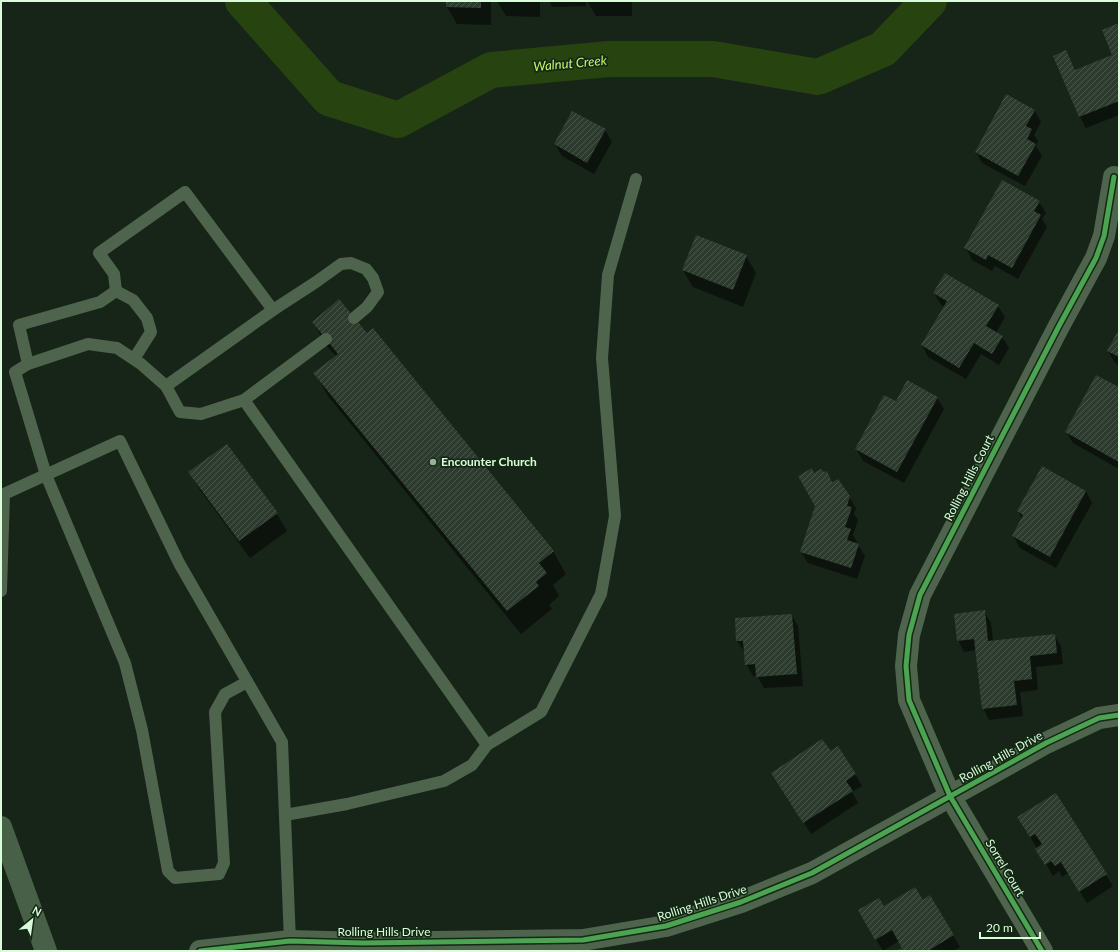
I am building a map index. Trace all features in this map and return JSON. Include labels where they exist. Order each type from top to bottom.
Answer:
[{"type":"main road","points":[[1,827],[46,951]]},
{"type":"street","name":"Rolling Hills Court","points":[[950,796],[909,700],[906,666],[909,635],[920,595],[1059,326],[1096,258],[1104,236],[1114,177]]},
{"type":"street","name":"Rolling Hills Drive","points":[[200,951],[290,941],[363,943],[583,940],[666,926],[741,902],[812,873],[1046,743],[1099,718],[1119,715]]},
{"type":"street","name":"Sorrel Court","points":[[950,796],[1042,951]]},
{"type":"lane","points":[[285,815],[347,804],[444,781],[472,765],[486,745],[541,712],[601,594],[615,516],[602,358],[608,276],[636,179]]},
{"type":"lane","points":[[116,291],[114,274],[99,253],[185,192],[273,310]]},
{"type":"lane","points":[[166,386],[341,264],[352,263],[366,270],[373,278],[378,292],[368,307],[354,318]]},
{"type":"lane","points":[[116,291],[133,300],[147,318],[151,332],[134,359]]},
{"type":"lane","points":[[28,364],[19,325],[100,302],[116,291]]},
{"type":"lane","points":[[248,682],[225,694],[215,712],[224,863],[220,874],[175,878],[168,871],[142,730],[124,663],[46,475],[15,372],[28,364],[88,344],[117,348],[141,364],[166,386],[180,412],[200,414],[244,400],[326,339]]},
{"type":"lane","points":[[244,400],[486,745]]},
{"type":"lane","points":[[1,591],[4,494],[120,441],[179,563],[282,742],[290,941]]},
{"type":"building","points":[[446,1],[481,1],[481,8],[446,7]]},
{"type":"building","points":[[1119,23],[1119,101],[1079,117],[1053,56],[1066,50],[1075,70],[1112,55],[1102,30]]},
{"type":"building","points":[[1006,94],[1035,110],[1026,126],[1032,129],[1027,139],[1036,144],[1018,176],[975,152]]},
{"type":"building","points":[[572,111],[606,129],[587,163],[554,144]]},
{"type":"building","points":[[1002,180],[1040,201],[1034,211],[1041,215],[1012,268],[988,255],[986,260],[964,248]]},
{"type":"building","points":[[696,235],[747,255],[733,290],[682,270]]},
{"type":"building","points":[[945,273],[999,305],[986,326],[1003,336],[992,354],[974,343],[959,368],[921,345],[947,301],[933,293]]},
{"type":"building","name":"Encounter Church","points":[[339,299],[367,333],[373,328],[554,551],[539,563],[547,573],[536,582],[539,586],[507,611],[313,373],[338,354],[312,322]]},
{"type":"building","points":[[1119,329],[1119,357],[1107,351]]},
{"type":"building","points":[[1096,375],[1119,387],[1119,462],[1065,432]]},
{"type":"building","points":[[907,380],[938,397],[897,472],[855,449],[884,395],[896,401]]},
{"type":"building","points":[[227,444],[278,513],[239,541],[188,472]]},
{"type":"building","points":[[1042,466],[1086,491],[1050,557],[1012,536],[1023,515],[1017,511]]},
{"type":"building","points":[[812,468],[814,473],[821,469],[824,472],[827,471],[832,482],[838,479],[850,496],[847,506],[852,507],[845,527],[851,529],[847,540],[859,544],[851,568],[800,552],[815,506],[798,476]]},
{"type":"building","points":[[985,610],[988,641],[1055,634],[1057,653],[1030,656],[1032,679],[1014,681],[1017,705],[982,709],[974,639],[957,641],[954,614]]},
{"type":"building","points":[[792,614],[797,674],[756,677],[755,664],[745,665],[743,641],[736,641],[735,618]]},
{"type":"building","points":[[822,739],[831,751],[838,746],[856,774],[846,781],[853,791],[803,823],[771,773]]},
{"type":"building","points":[[1056,793],[1107,874],[1079,892],[1061,862],[1055,866],[1051,861],[1045,865],[1035,849],[1042,844],[1035,834],[1030,837],[1017,817]]},
{"type":"building","points":[[915,887],[923,900],[930,895],[954,935],[928,951],[896,951],[902,948],[892,930],[875,940],[858,910],[879,898],[884,906]]},
{"type":"waterway","name":"Walnut Creek","points":[[243,1],[329,98],[398,120],[491,70],[609,59],[713,59],[818,77],[883,49],[929,1]]},
{"type":"cycle path","points":[[1042,951],[950,796],[909,700],[906,666],[909,635],[920,595],[1059,326],[1096,258],[1104,236],[1114,177]]},
{"type":"cycle path","points":[[200,951],[290,941],[363,943],[583,940],[666,926],[741,902],[812,873],[1046,743],[1099,718],[1119,715]]},
{"type":"place","name":"Encounter Church","points":[[433,462]]}]
